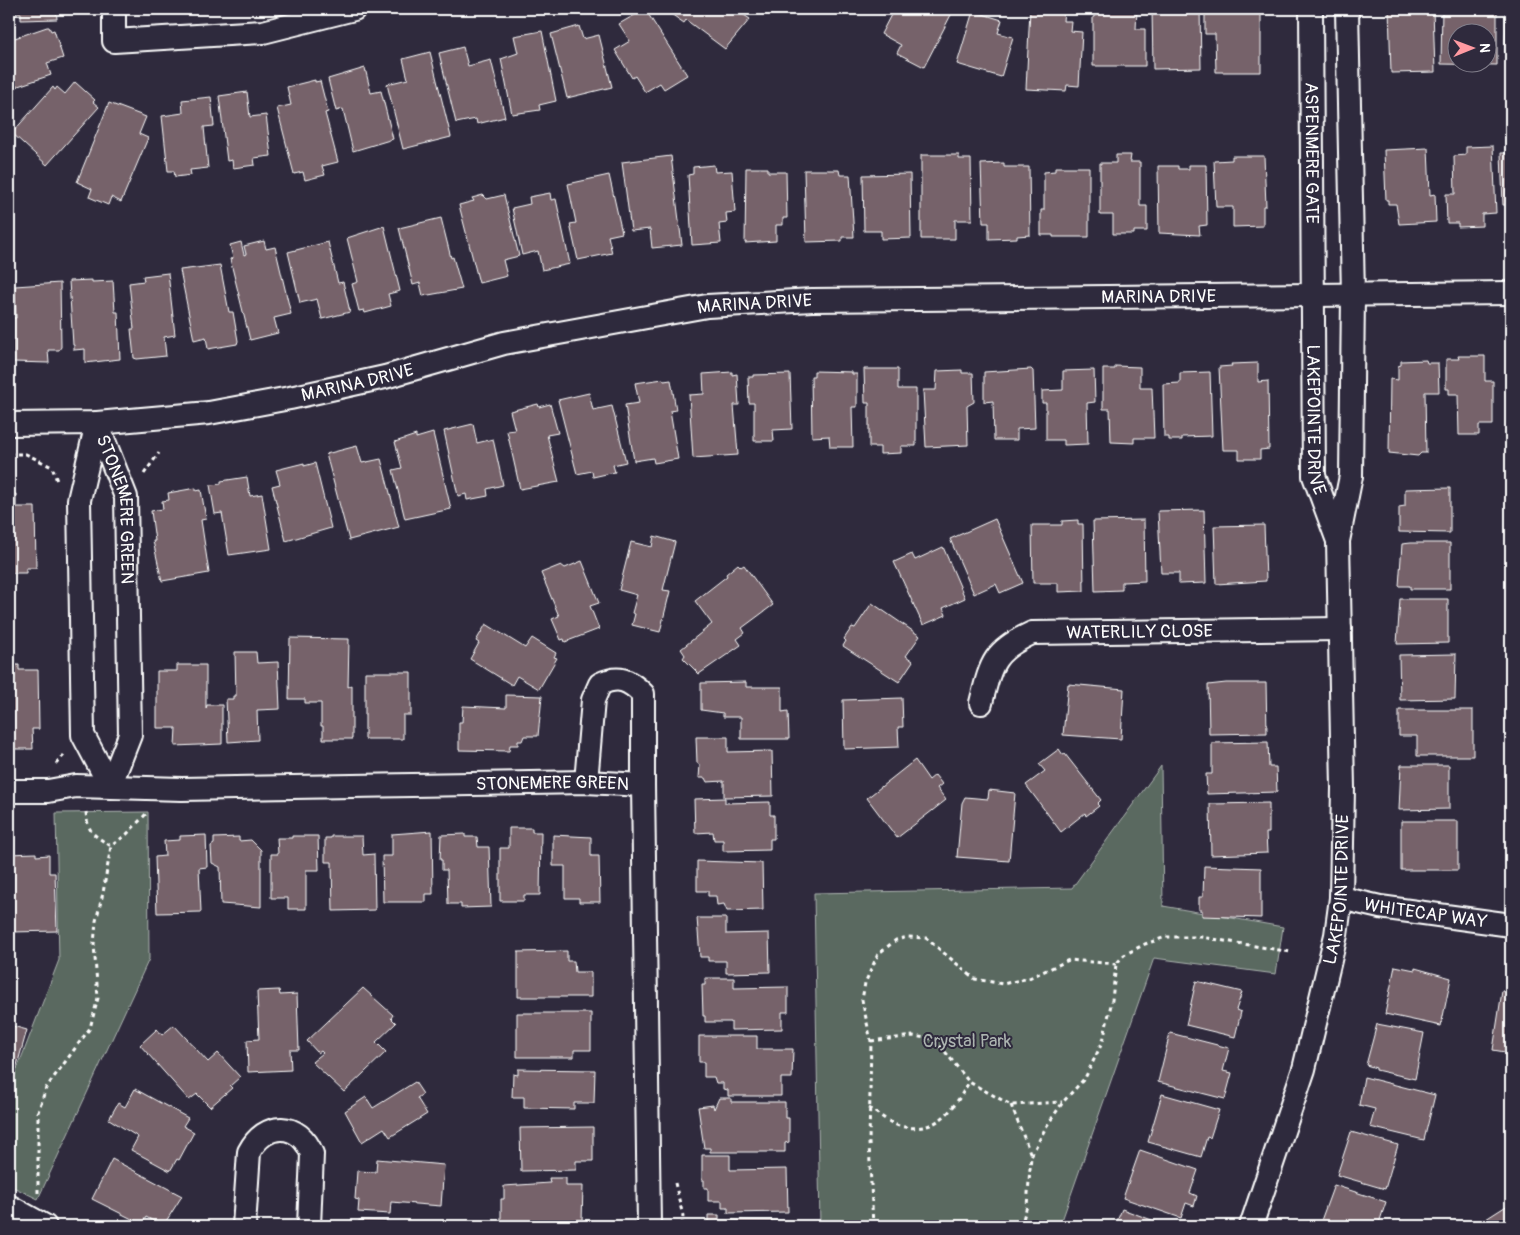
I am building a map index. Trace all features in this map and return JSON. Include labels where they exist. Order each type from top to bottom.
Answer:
[{"type":"street","points":[[114,9],[114,41],[263,32],[354,9]]},
{"type":"street","name":"ASPENMERE GATE","points":[[1311,9],[1313,296]]},
{"type":"street","name":"ASPENMERE GATE","points":[[1347,9],[1353,295]]},
{"type":"street","name":"MARINA DRIVE","points":[[9,424],[97,423],[209,413],[290,398],[385,377],[504,343],[706,306],[812,300],[1511,293]]},
{"type":"street","name":"LAKEPOINTE DRIVE","points":[[1251,1226],[1304,1069],[1336,934],[1341,898],[1343,788],[1338,540],[1351,476],[1353,295]]},
{"type":"street","name":"LAKEPOINTE DRIVE","points":[[1313,296],[1314,476],[1338,540]]},
{"type":"street","name":"STONEMERE GREEN","points":[[97,423],[126,497],[130,735],[110,786]]},
{"type":"street","name":"STONEMERE GREEN","points":[[97,423],[79,500],[82,735],[110,786]]},
{"type":"street","name":"WATERLILY CLOSE","points":[[981,703],[990,665],[1008,644],[1032,633],[1340,629]]},
{"type":"street","points":[[586,782],[593,700],[600,684],[618,678],[630,681],[643,694],[643,785]]},
{"type":"street","name":"STONEMERE GREEN","points":[[9,791],[48,791],[76,786],[182,789],[586,782],[643,785],[649,1226]]},
{"type":"street","name":"WHITECAP WAY","points":[[1341,898],[1380,906],[1511,925]]},
{"type":"street","points":[[244,1226],[250,1152],[254,1142],[262,1134],[272,1130],[283,1129],[301,1136],[308,1144],[312,1154],[309,1226]]},
{"type":"street","points":[[9,1206],[45,1226]]},
{"type":"path","points":[[86,812],[87,825],[90,832],[112,846]]},
{"type":"path","points":[[38,1200],[38,1112],[46,1088],[90,1028],[98,998],[94,944],[96,921],[112,846],[128,834],[148,812]]},
{"type":"path","points":[[873,1226],[868,1108],[871,1041],[862,1000],[865,983],[878,954],[896,940],[908,937],[926,938],[975,979],[1004,984],[1030,978],[1069,960],[1116,964]]},
{"type":"path","points":[[1021,1226],[1027,1206],[1031,1156],[1063,1102],[1085,1078],[1103,1041],[1112,1000],[1116,964],[1124,955],[1145,944],[1166,937],[1202,937],[1291,952]]},
{"type":"path","points":[[871,1041],[913,1036],[932,1039],[944,1049],[969,1082],[1010,1105],[1063,1102]]},
{"type":"path","points":[[868,1108],[898,1126],[920,1128],[945,1118],[969,1082]]},
{"type":"path","points":[[1010,1105],[1031,1156]]},
{"type":"green space","name":"Crystal Park","points":[[1161,766],[1163,906],[1283,927],[1276,974],[1154,958],[1060,1226],[820,1226],[814,893],[1072,888]]},
{"type":"green space","points":[[148,812],[149,959],[38,1199],[9,1185],[9,1090],[59,960],[56,813]]},
{"type":"building","points":[[9,9],[56,9],[57,19],[21,20],[21,13],[9,13]]},
{"type":"building","points":[[645,9],[687,75],[664,89],[660,83],[645,92],[635,76],[632,78],[615,50],[630,41],[619,24]]},
{"type":"building","points":[[664,9],[735,9],[750,19],[725,49],[686,20],[684,23]]},
{"type":"building","points":[[894,9],[954,9],[924,67],[897,53],[901,45],[881,34]]},
{"type":"building","points":[[1030,9],[1064,9],[1063,21],[1071,21],[1070,31],[1082,32],[1079,86],[1067,85],[1066,91],[1026,89]]},
{"type":"building","points":[[1100,9],[1137,9],[1136,29],[1145,29],[1145,66],[1093,66],[1093,17],[1100,13]]},
{"type":"building","points":[[1152,9],[1200,9],[1201,68],[1153,69]]},
{"type":"building","points":[[1205,9],[1249,9],[1249,14],[1261,14],[1261,72],[1216,72],[1215,34],[1205,34]]},
{"type":"building","points":[[1389,9],[1433,9],[1435,72],[1391,73]]},
{"type":"building","points":[[1442,9],[1497,9],[1497,22],[1448,22],[1448,64],[1441,64]]},
{"type":"building","points":[[1506,9],[1511,9],[1511,53],[1505,53]]},
{"type":"building","points":[[973,11],[1002,20],[998,33],[1013,37],[1001,77],[957,64]]},
{"type":"building","points":[[579,26],[583,39],[599,35],[612,87],[567,98],[551,34]]},
{"type":"building","points":[[47,27],[51,31],[54,30],[63,58],[47,63],[51,75],[9,89],[9,40]]},
{"type":"building","points":[[542,31],[556,101],[539,105],[540,110],[512,114],[501,59],[518,53],[514,36]]},
{"type":"building","points":[[463,47],[468,66],[491,60],[505,117],[477,124],[476,119],[456,123],[439,53]]},
{"type":"building","points":[[430,52],[451,137],[403,149],[387,84],[408,79],[403,59]]},
{"type":"building","points":[[365,68],[371,93],[381,91],[393,139],[353,151],[343,109],[336,111],[328,79]]},
{"type":"building","points":[[315,80],[315,82],[320,81],[328,112],[325,113],[338,162],[322,166],[325,175],[305,180],[303,172],[294,174],[277,108],[291,105],[287,87]]},
{"type":"building","points":[[75,82],[95,100],[93,102],[99,107],[47,165],[12,133],[53,87],[55,90],[57,87],[65,94]]},
{"type":"building","points":[[247,92],[250,117],[266,115],[271,156],[254,158],[255,165],[233,168],[232,160],[227,161],[219,96]]},
{"type":"building","points":[[211,97],[214,126],[204,127],[208,168],[190,170],[191,175],[175,177],[174,171],[168,171],[162,116],[183,113],[182,100]]},
{"type":"building","points":[[109,103],[146,117],[139,134],[148,138],[121,202],[111,197],[108,205],[89,197],[92,189],[77,182]]},
{"type":"building","points":[[1493,146],[1496,213],[1482,214],[1482,226],[1458,227],[1458,223],[1447,223],[1446,194],[1455,194],[1454,156],[1466,155],[1466,147]]},
{"type":"building","points":[[1428,148],[1430,195],[1435,194],[1436,222],[1399,224],[1396,204],[1388,204],[1388,200],[1386,200],[1384,150]]},
{"type":"building","points":[[1501,153],[1511,153],[1511,205],[1503,205]]},
{"type":"building","points":[[921,155],[959,155],[959,159],[971,159],[972,220],[955,220],[955,239],[921,239]]},
{"type":"building","points":[[1116,155],[1131,155],[1130,162],[1140,162],[1140,206],[1147,206],[1147,231],[1134,231],[1134,234],[1113,234],[1113,215],[1100,215],[1100,163],[1116,163]]},
{"type":"building","points":[[671,156],[682,245],[652,248],[650,229],[631,231],[622,162]]},
{"type":"building","points":[[1232,156],[1264,156],[1266,206],[1263,206],[1263,226],[1233,227],[1233,207],[1216,207],[1214,161],[1232,160]]},
{"type":"building","points":[[1004,163],[1004,167],[1029,167],[1030,235],[1017,236],[1017,238],[989,239],[989,223],[983,223],[981,164]]},
{"type":"building","points":[[714,165],[715,172],[732,171],[735,212],[726,213],[727,223],[719,224],[721,243],[692,245],[688,175],[693,174],[693,167]]},
{"type":"building","points":[[1189,165],[1206,165],[1207,225],[1199,226],[1200,235],[1159,233],[1158,166],[1178,166],[1178,169],[1189,169]]},
{"type":"building","points":[[1055,167],[1089,167],[1089,237],[1041,235],[1041,210],[1044,210],[1044,172],[1055,171]]},
{"type":"building","points":[[746,168],[768,168],[768,172],[786,172],[787,218],[783,218],[783,225],[776,225],[776,241],[745,243]]},
{"type":"building","points":[[804,170],[839,170],[840,175],[850,175],[854,237],[842,237],[842,241],[806,242]]},
{"type":"building","points":[[910,174],[911,238],[881,239],[881,231],[864,231],[863,175]]},
{"type":"building","points":[[609,175],[622,233],[608,236],[612,253],[578,260],[570,224],[576,223],[568,184]]},
{"type":"building","points":[[550,193],[551,200],[556,199],[570,264],[542,270],[538,251],[522,255],[512,208],[530,204],[529,197]]},
{"type":"building","points":[[483,195],[487,199],[504,195],[519,256],[503,260],[507,276],[479,283],[459,205],[474,201],[472,198]]},
{"type":"building","points":[[441,218],[451,258],[453,257],[462,289],[423,296],[420,283],[413,285],[399,228]]},
{"type":"building","points":[[384,226],[400,291],[388,294],[391,306],[365,313],[364,310],[359,311],[352,284],[358,282],[347,238]]},
{"type":"building","points":[[264,241],[266,249],[275,247],[291,314],[274,318],[278,333],[250,340],[230,259],[233,258],[230,245],[241,242],[244,255],[246,254],[244,246]]},
{"type":"building","points":[[328,242],[338,283],[343,282],[350,312],[322,319],[317,299],[300,303],[288,252]]},
{"type":"building","points":[[220,265],[229,312],[233,312],[238,341],[237,344],[208,349],[206,337],[194,340],[180,270]]},
{"type":"building","points":[[168,273],[175,335],[164,337],[166,356],[134,358],[131,329],[134,329],[129,283],[144,281],[143,276]]},
{"type":"building","points":[[92,280],[92,282],[113,281],[115,312],[118,312],[120,359],[85,363],[85,349],[74,350],[69,281]]},
{"type":"building","points":[[60,283],[61,347],[59,350],[48,350],[49,363],[13,362],[13,318],[16,318],[15,286]]},
{"type":"building","points":[[1458,356],[1485,356],[1485,381],[1493,381],[1493,425],[1479,425],[1479,435],[1459,435],[1458,394],[1449,394],[1449,389],[1446,389],[1446,359],[1459,359]]},
{"type":"building","points":[[1426,360],[1427,363],[1438,363],[1439,392],[1425,392],[1426,453],[1421,453],[1418,456],[1389,453],[1390,379],[1398,380],[1398,366],[1401,365],[1401,361]]},
{"type":"building","points":[[1258,363],[1258,382],[1268,381],[1269,449],[1260,450],[1260,459],[1239,459],[1239,450],[1223,450],[1219,367],[1232,366],[1231,364]]},
{"type":"building","points":[[1115,366],[1140,367],[1140,388],[1152,388],[1154,438],[1134,438],[1134,443],[1111,442],[1110,409],[1103,409],[1103,369],[1115,369]]},
{"type":"building","points":[[864,369],[898,369],[898,389],[916,389],[916,446],[901,446],[901,453],[880,454],[880,447],[869,447],[869,403],[865,403]]},
{"type":"building","points":[[1031,369],[1033,371],[1035,428],[1017,429],[1017,440],[994,440],[993,401],[984,402],[984,372]]},
{"type":"building","points":[[962,370],[962,373],[973,373],[974,402],[967,406],[968,445],[926,447],[923,390],[936,390],[937,371]]},
{"type":"building","points":[[1094,370],[1095,402],[1087,403],[1088,444],[1064,445],[1064,440],[1046,440],[1046,403],[1042,403],[1042,391],[1063,390],[1063,371]]},
{"type":"building","points":[[814,371],[852,372],[852,374],[857,374],[857,407],[852,407],[853,447],[830,447],[829,436],[812,437],[811,376],[814,376]]},
{"type":"building","points":[[732,372],[732,375],[737,374],[739,405],[734,405],[738,455],[693,458],[689,395],[704,394],[703,374]]},
{"type":"building","points":[[1210,372],[1212,436],[1182,437],[1182,440],[1169,440],[1169,437],[1164,437],[1163,384],[1180,383],[1180,373]]},
{"type":"building","points":[[790,374],[792,429],[773,430],[774,441],[754,441],[754,403],[749,403],[748,377],[753,377],[753,375]]},
{"type":"building","points":[[663,379],[664,381],[671,380],[676,410],[670,411],[678,459],[654,463],[653,458],[634,461],[625,405],[639,403],[635,383]]},
{"type":"building","points":[[1508,381],[1511,381],[1511,435],[1508,435],[1506,390],[1509,390]]},
{"type":"building","points":[[589,393],[593,410],[612,406],[626,462],[613,465],[615,472],[593,477],[592,471],[577,474],[558,400]]},
{"type":"building","points":[[538,404],[539,407],[550,404],[558,433],[547,435],[559,482],[520,489],[507,431],[515,430],[510,411]]},
{"type":"building","points":[[473,424],[477,443],[493,439],[503,485],[487,489],[488,496],[467,500],[466,494],[458,496],[444,431]]},
{"type":"building","points":[[433,433],[451,509],[405,519],[393,470],[402,468],[395,442],[416,435],[416,438]]},
{"type":"building","points":[[357,446],[362,463],[381,459],[399,527],[349,540],[326,454]]},
{"type":"building","points":[[304,463],[304,466],[315,463],[331,528],[286,541],[272,486],[280,484],[276,470]]},
{"type":"building","points":[[247,477],[250,496],[262,494],[271,549],[229,555],[222,513],[215,514],[210,485],[221,484],[221,481]]},
{"type":"building","points":[[196,488],[196,491],[201,490],[206,519],[201,520],[209,573],[162,581],[153,541],[155,541],[151,511],[163,509],[162,501],[169,500],[168,493]]},
{"type":"building","points":[[1450,488],[1450,533],[1399,532],[1399,507],[1405,506],[1405,489]]},
{"type":"building","points":[[9,494],[16,494],[16,507],[35,507],[36,568],[26,568],[26,573],[11,573],[11,569],[9,569]]},
{"type":"building","points":[[1204,510],[1206,583],[1179,584],[1179,573],[1161,573],[1158,511]]},
{"type":"building","points":[[995,519],[1023,583],[1000,593],[996,584],[974,594],[950,539]]},
{"type":"building","points":[[1078,520],[1078,524],[1083,524],[1084,591],[1058,592],[1058,583],[1033,583],[1032,525],[1062,525],[1062,521]]},
{"type":"building","points":[[1144,520],[1145,581],[1122,582],[1122,590],[1095,591],[1093,521]]},
{"type":"building","points":[[1264,525],[1266,581],[1216,584],[1214,526]]},
{"type":"building","points":[[654,536],[675,542],[663,590],[670,591],[660,632],[632,625],[635,614],[632,613],[637,595],[619,590],[631,542],[652,547]]},
{"type":"building","points":[[1450,543],[1450,589],[1410,589],[1410,586],[1399,586],[1402,544]]},
{"type":"building","points":[[943,547],[965,598],[943,608],[946,615],[923,625],[894,562],[912,554],[915,560]]},
{"type":"building","points":[[582,561],[599,603],[590,606],[599,629],[565,642],[564,639],[561,640],[552,619],[559,616],[541,573],[561,565],[565,568]]},
{"type":"building","points":[[738,564],[741,567],[744,565],[773,605],[742,628],[745,633],[737,639],[741,645],[699,674],[683,658],[685,655],[681,649],[712,624],[695,601],[727,576],[726,574]]},
{"type":"building","points":[[1400,599],[1448,599],[1448,643],[1397,644]]},
{"type":"building","points":[[872,603],[920,636],[906,656],[913,661],[899,682],[843,646],[846,641],[844,639],[852,627],[855,628]]},
{"type":"building","points":[[486,624],[525,648],[532,638],[556,653],[554,657],[557,658],[539,689],[517,676],[512,685],[470,659],[479,643],[476,641]]},
{"type":"building","points":[[290,638],[349,639],[348,687],[352,685],[352,739],[323,739],[321,703],[305,703],[305,699],[289,699]]},
{"type":"building","points":[[235,652],[256,652],[257,663],[278,662],[280,709],[257,710],[258,740],[228,742],[226,699],[233,699],[233,696],[236,696]]},
{"type":"building","points":[[1456,654],[1455,699],[1400,700],[1399,655]]},
{"type":"building","points":[[9,665],[19,665],[19,670],[38,670],[39,729],[32,729],[33,749],[9,749]]},
{"type":"building","points":[[177,665],[206,665],[206,709],[207,705],[222,705],[222,744],[175,746],[176,728],[157,728],[157,671],[177,671]]},
{"type":"building","points":[[365,672],[411,672],[411,715],[403,715],[403,739],[365,739]]},
{"type":"building","points":[[746,682],[746,687],[782,687],[782,712],[788,711],[789,739],[741,739],[741,717],[723,717],[723,713],[701,710],[701,683]]},
{"type":"building","points":[[1266,683],[1267,733],[1209,734],[1208,685]]},
{"type":"building","points":[[1068,684],[1124,689],[1121,739],[1063,735]]},
{"type":"building","points":[[506,695],[542,696],[538,736],[524,736],[522,741],[518,741],[518,745],[510,745],[509,751],[459,750],[459,722],[462,722],[463,706],[506,708]]},
{"type":"building","points":[[902,698],[903,727],[898,727],[899,747],[844,749],[843,700]]},
{"type":"building","points":[[1399,710],[1473,710],[1473,756],[1417,756],[1417,736],[1399,736]]},
{"type":"building","points":[[696,737],[728,737],[728,752],[772,751],[773,796],[724,797],[724,781],[707,782],[705,778],[699,778],[700,765],[697,763]]},
{"type":"building","points":[[1268,742],[1269,767],[1276,767],[1277,792],[1207,794],[1206,774],[1212,774],[1212,743]]},
{"type":"building","points":[[1059,749],[1101,800],[1097,804],[1099,806],[1086,816],[1085,813],[1061,832],[1026,785],[1045,771],[1039,764]]},
{"type":"building","points":[[915,760],[929,780],[935,775],[942,784],[937,788],[946,800],[897,838],[867,798]]},
{"type":"building","points":[[1401,765],[1449,765],[1449,809],[1399,810]]},
{"type":"building","points":[[989,790],[1015,793],[1009,861],[957,857],[962,803],[965,797],[988,799]]},
{"type":"building","points":[[725,798],[725,803],[770,802],[770,815],[774,815],[774,839],[770,839],[770,850],[723,851],[723,840],[714,840],[713,832],[695,833],[694,799]]},
{"type":"building","points":[[1269,803],[1269,833],[1266,833],[1267,853],[1211,855],[1210,804]]},
{"type":"building","points":[[1401,821],[1458,821],[1458,870],[1401,870]]},
{"type":"building","points":[[509,828],[532,828],[532,832],[541,832],[540,895],[524,895],[524,901],[500,901],[500,848],[509,848]]},
{"type":"building","points":[[432,831],[433,894],[426,894],[426,902],[383,902],[382,856],[392,856],[392,834]]},
{"type":"building","points":[[465,834],[465,837],[477,837],[478,847],[489,847],[491,907],[461,908],[461,904],[448,904],[447,870],[442,870],[442,860],[440,860],[441,835]]},
{"type":"building","points":[[206,835],[207,867],[199,868],[201,912],[157,913],[155,857],[165,856],[164,841],[180,840],[180,836]]},
{"type":"building","points":[[553,835],[591,837],[591,856],[599,856],[600,902],[579,902],[579,898],[565,898],[565,866],[553,866]]},
{"type":"building","points":[[292,836],[318,836],[319,870],[306,870],[306,909],[288,909],[288,898],[271,898],[271,854],[278,854],[277,838],[292,838]]},
{"type":"building","points":[[331,836],[362,836],[363,855],[374,854],[375,910],[333,911],[332,862],[325,862],[325,838],[331,838]]},
{"type":"building","points":[[239,837],[239,841],[251,840],[261,850],[261,907],[221,904],[220,867],[212,863],[211,846],[214,844],[214,838]]},
{"type":"building","points":[[36,853],[36,856],[49,855],[49,873],[55,873],[57,931],[11,932],[9,854]]},
{"type":"building","points":[[697,861],[762,863],[763,910],[727,911],[724,904],[717,905],[716,896],[708,896],[708,891],[697,891]]},
{"type":"building","points":[[1204,866],[1261,868],[1261,918],[1202,916],[1202,910],[1199,910],[1199,897],[1203,897]]},
{"type":"building","points":[[697,918],[726,918],[726,934],[769,933],[770,972],[726,973],[726,961],[708,961],[708,957],[700,957]]},
{"type":"building","points":[[567,951],[567,961],[574,961],[575,972],[591,972],[591,997],[518,997],[518,952]]},
{"type":"building","points":[[1395,966],[1415,970],[1415,968],[1451,978],[1441,1026],[1385,1014]]},
{"type":"building","points":[[705,978],[734,978],[734,988],[788,987],[788,1012],[782,1012],[782,1029],[731,1030],[731,1022],[705,1022],[705,1016],[703,1016],[702,985],[705,985]]},
{"type":"building","points":[[1196,981],[1242,992],[1236,1010],[1241,1012],[1235,1037],[1186,1025]]},
{"type":"building","points":[[363,988],[393,1015],[391,1018],[396,1023],[376,1042],[386,1052],[344,1092],[312,1062],[323,1053],[321,1051],[318,1053],[307,1041]]},
{"type":"building","points":[[279,990],[280,995],[297,994],[299,1050],[290,1050],[291,1070],[248,1072],[247,1040],[259,1039],[257,991]]},
{"type":"building","points":[[1502,991],[1511,992],[1511,1053],[1493,1050]]},
{"type":"building","points":[[517,1013],[591,1013],[591,1050],[574,1050],[574,1057],[517,1057]]},
{"type":"building","points":[[1377,1024],[1424,1033],[1415,1079],[1376,1070],[1376,1068],[1366,1065]]},
{"type":"building","points":[[9,1025],[27,1030],[12,1083],[9,1082]]},
{"type":"building","points":[[174,1025],[208,1062],[218,1053],[240,1077],[230,1086],[232,1088],[210,1107],[197,1094],[189,1100],[140,1045],[157,1029],[162,1035]]},
{"type":"building","points":[[1170,1033],[1229,1048],[1223,1071],[1232,1073],[1225,1099],[1158,1082]]},
{"type":"building","points":[[699,1036],[757,1036],[757,1049],[793,1049],[792,1078],[781,1078],[781,1096],[728,1096],[728,1090],[723,1089],[723,1083],[716,1083],[714,1077],[704,1077],[704,1062],[699,1062]]},
{"type":"building","points":[[518,1069],[595,1070],[594,1103],[574,1103],[574,1109],[524,1108],[524,1097],[512,1097],[513,1074],[518,1075]]},
{"type":"building","points":[[1364,1077],[1435,1095],[1424,1140],[1370,1127],[1375,1109],[1359,1105]]},
{"type":"building","points":[[415,1082],[423,1094],[417,1098],[427,1114],[390,1137],[384,1128],[362,1142],[345,1111],[366,1097],[373,1108]]},
{"type":"building","points":[[135,1089],[188,1118],[183,1126],[194,1132],[179,1160],[177,1159],[170,1171],[131,1150],[138,1137],[109,1119],[118,1103],[125,1107]]},
{"type":"building","points":[[1162,1094],[1219,1110],[1210,1138],[1207,1137],[1201,1157],[1148,1142]]},
{"type":"building","points":[[719,1098],[731,1098],[731,1102],[785,1102],[785,1118],[789,1118],[789,1142],[785,1143],[785,1152],[710,1152],[710,1148],[704,1148],[698,1107],[713,1105],[714,1109]]},
{"type":"building","points":[[593,1127],[593,1161],[576,1161],[576,1170],[521,1171],[520,1128]]},
{"type":"building","points":[[1351,1132],[1398,1145],[1385,1189],[1337,1175]]},
{"type":"building","points":[[1140,1150],[1198,1170],[1190,1193],[1197,1196],[1194,1206],[1186,1203],[1181,1218],[1123,1198]]},
{"type":"building","points":[[702,1155],[730,1155],[730,1170],[787,1169],[788,1212],[728,1213],[728,1208],[722,1208],[722,1201],[708,1201],[708,1188],[704,1188],[704,1180],[702,1180]]},
{"type":"building","points":[[112,1159],[182,1196],[163,1226],[146,1217],[142,1224],[92,1199]]},
{"type":"building","points":[[377,1159],[444,1165],[441,1206],[391,1202],[390,1214],[358,1212],[359,1200],[355,1199],[357,1171],[376,1172]]},
{"type":"building","points":[[549,1178],[566,1178],[566,1186],[583,1186],[582,1220],[564,1220],[564,1226],[501,1226],[501,1199],[504,1199],[504,1186],[550,1183]]},
{"type":"building","points":[[1334,1185],[1386,1202],[1378,1226],[1319,1226]]},
{"type":"building","points":[[1511,1203],[1511,1226],[1491,1226],[1486,1219]]},
{"type":"building","points":[[1122,1209],[1168,1226],[1115,1226]]},
{"type":"building","points":[[708,1215],[719,1215],[719,1220],[789,1221],[789,1226],[708,1226]]},
{"type":"building","points":[[359,1220],[387,1221],[386,1226],[359,1226]]}]
